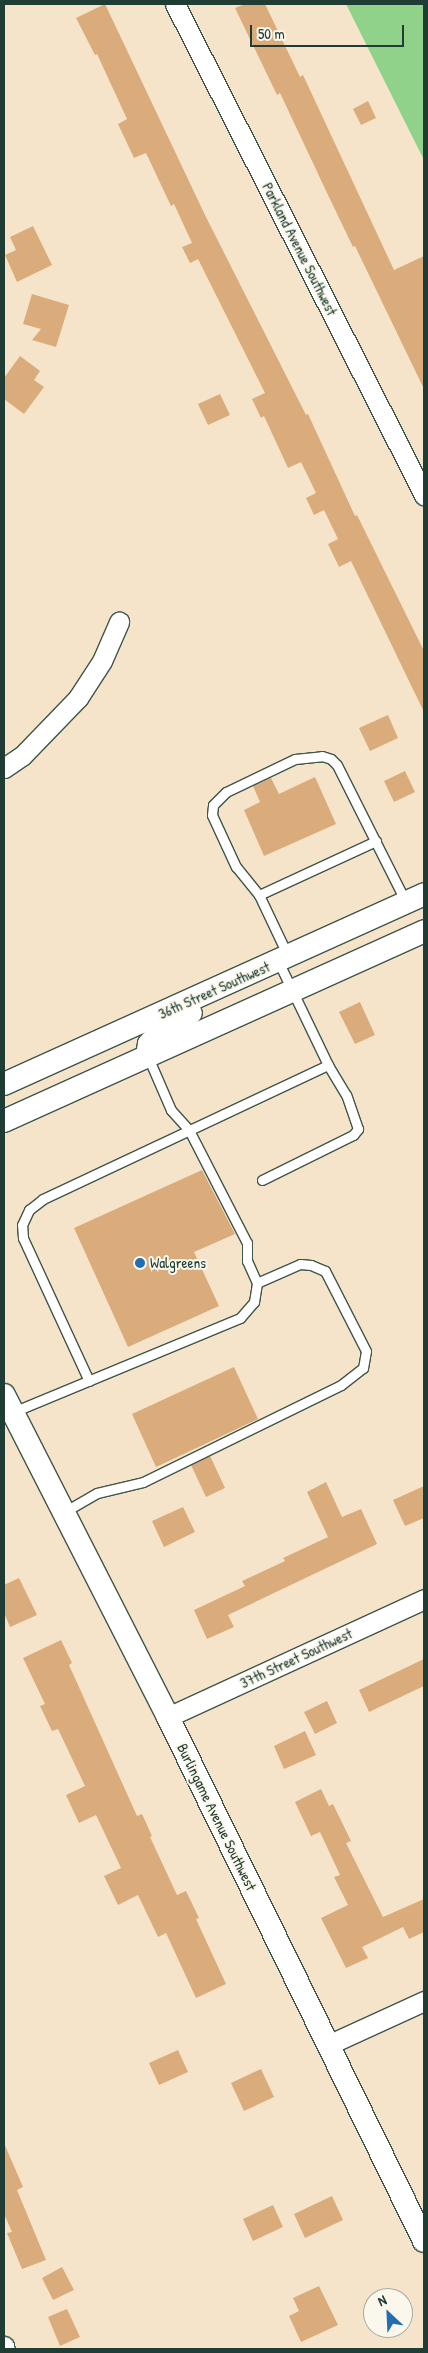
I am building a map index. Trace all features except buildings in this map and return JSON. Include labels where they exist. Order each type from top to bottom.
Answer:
[{"type":"street","name":"Parkland Avenue Southwest","points":[[176,4],[424,495]]},
{"type":"street","points":[[4,768],[22,756],[78,698],[102,661],[119,622]]},
{"type":"street","name":"36th Street Southwest","points":[[4,1084],[415,898]]},
{"type":"street","points":[[4,1121],[424,931]]},
{"type":"street","points":[[147,1056],[149,1044],[156,1036],[170,1025],[194,1012],[225,985]]},
{"type":"street","name":"Burlingame Avenue Southwest","points":[[8,1404],[168,1717],[424,2241]]},
{"type":"street","name":"37th Street Southwest","points":[[168,1717],[424,1599]]},
{"type":"street","points":[[328,2045],[424,2001]]},
{"type":"lane","points":[[262,1180],[353,1135],[358,1129],[346,1096],[328,1065],[292,992],[283,958],[259,895],[236,867],[212,815],[213,805],[226,792],[295,759],[322,756],[331,759],[337,765],[376,841],[415,898]]},
{"type":"lane","points":[[259,895],[376,841]]},
{"type":"lane","points":[[8,1404],[89,1381],[240,1318],[254,1302],[257,1283],[247,1261],[246,1243],[189,1130],[171,1110],[147,1056]]},
{"type":"lane","points":[[89,1381],[23,1238],[22,1225],[29,1210],[43,1199],[328,1065]]},
{"type":"lane","points":[[64,1512],[97,1493],[142,1482],[341,1385],[363,1368],[366,1351],[325,1271],[311,1265],[300,1264],[257,1283]]},
{"type":"green space","points":[[346,4],[424,4],[424,160]]},
{"type":"place","name":"Walgreens","points":[[140,1263]]}]
